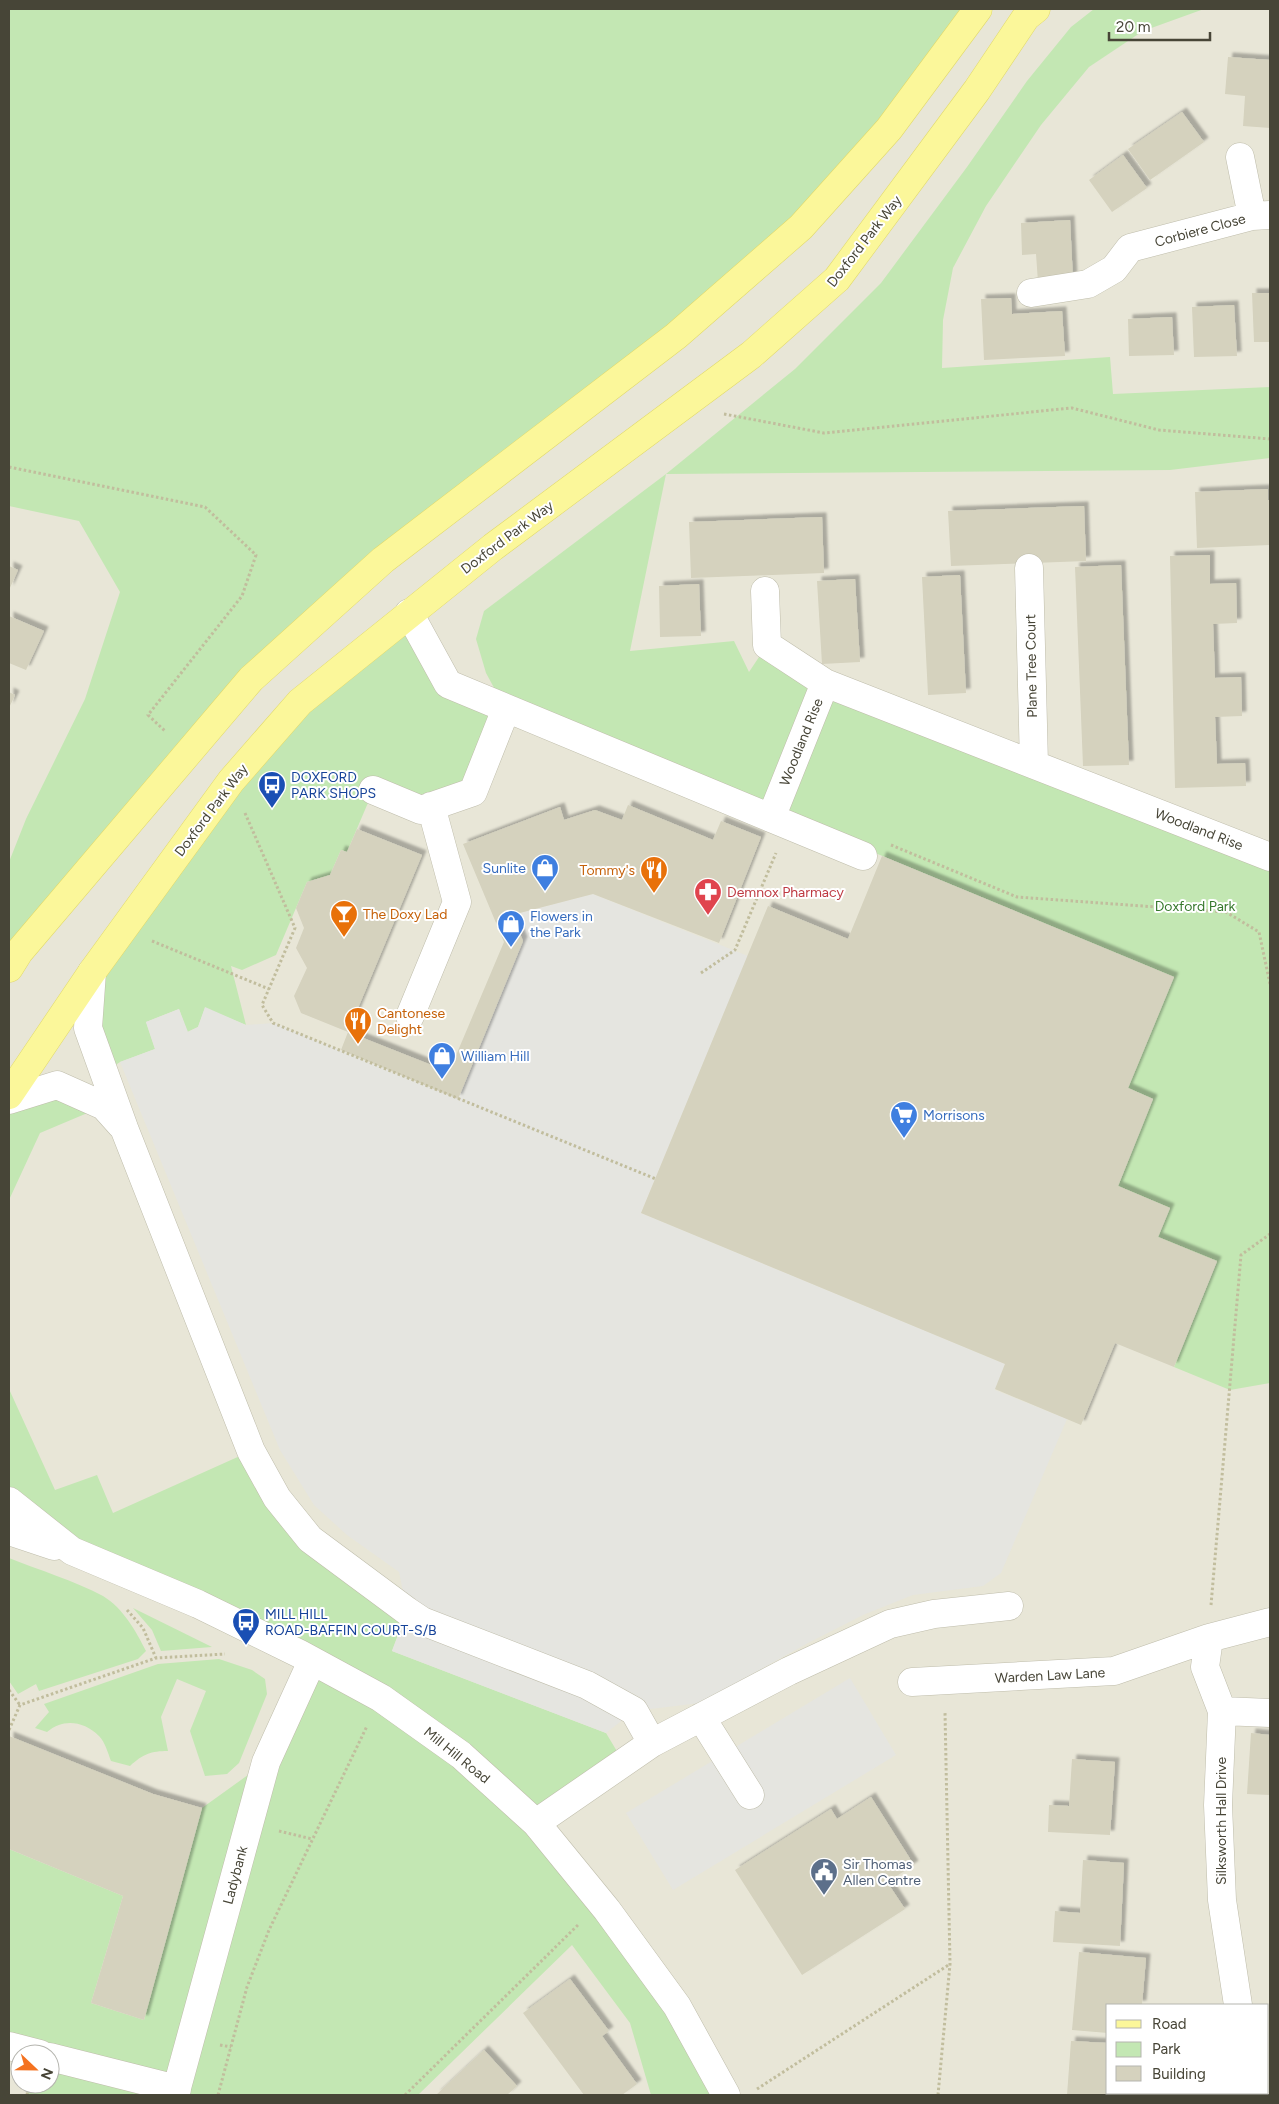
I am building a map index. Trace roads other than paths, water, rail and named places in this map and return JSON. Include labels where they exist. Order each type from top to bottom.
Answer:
[{"type":"main road","points":[[9,968],[19,952],[251,679],[383,560],[676,336],[801,227],[889,129],[978,9]]},
{"type":"main road","name":"Doxford Park Way","points":[[9,1096],[92,972],[231,781],[300,702],[493,547],[751,355],[838,279],[977,90],[1026,17],[1036,9]]},
{"type":"street","points":[[1240,157],[1261,215]]},
{"type":"street","name":"Corbiere Close","points":[[1031,293],[1088,284],[1114,269],[1130,248],[1261,215]]},
{"type":"street","name":"Plane Tree Court","points":[[1029,568],[1034,764]]},
{"type":"street","points":[[764,591],[767,645],[825,683]]},
{"type":"street","points":[[409,613],[448,684],[863,856]]},
{"type":"street","name":"Woodland Rise","points":[[771,818],[825,683],[1270,857]]},
{"type":"street","points":[[373,790],[421,810],[473,792],[506,709]]},
{"type":"street","points":[[410,1016],[457,902],[431,806]]},
{"type":"street","points":[[92,972],[88,1028],[124,1128],[251,1451],[277,1498],[310,1539],[422,1621],[587,1685],[634,1712],[652,1743]]},
{"type":"street","points":[[9,1100],[57,1085],[104,1106],[124,1128]]},
{"type":"street","name":"Mill Hill Road","points":[[9,1501],[72,1551]]},
{"type":"street","name":"Mill Hill Road","points":[[9,1531],[72,1551],[198,1604],[381,1698],[461,1756],[536,1823],[600,1903],[677,2006],[726,2095]]},
{"type":"street","points":[[536,1823],[652,1743],[789,1671],[890,1624],[934,1614],[1009,1606]]},
{"type":"street","name":"Warden Law Lane","points":[[912,1682],[1114,1672],[1208,1638],[1270,1622]]},
{"type":"street","name":"Silksworth Hall Drive","points":[[1208,1638],[1205,1667],[1222,1711],[1218,1805],[1222,1900],[1238,2004]]},
{"type":"street","name":"Ladybank","points":[[176,2092],[266,1762],[312,1661]]},
{"type":"street","points":[[1222,1711],[1270,1713]]},
{"type":"street","points":[[701,1717],[750,1795]]},
{"type":"street","points":[[60,2060],[176,2092]]},
{"type":"place","name":"DOXFORD PARK SHOPS","points":[[272,809]]},
{"type":"place","name":"Sunlite","points":[[545,892]]},
{"type":"place","name":"Tommy's","points":[[654,894]]},
{"type":"place","name":"Demnox Pharmacy","points":[[708,916]]},
{"type":"place","name":"The Doxy Lad","points":[[344,938]]},
{"type":"place","name":"Flowers in the Park","points":[[511,948]]},
{"type":"place","name":"Cantonese Delight","points":[[358,1045]]},
{"type":"place","name":"William Hill","points":[[442,1080]]},
{"type":"place","name":"Morrisons","points":[[904,1139]]},
{"type":"place","name":"MILL HILL ROAD-BAFFIN COURT-S/B","points":[[246,1646]]},
{"type":"place","name":"Sir Thomas Allen Centre","points":[[824,1896]]},
{"type":"park label","name":"Doxford Park","points":[[1195,906]]}]
